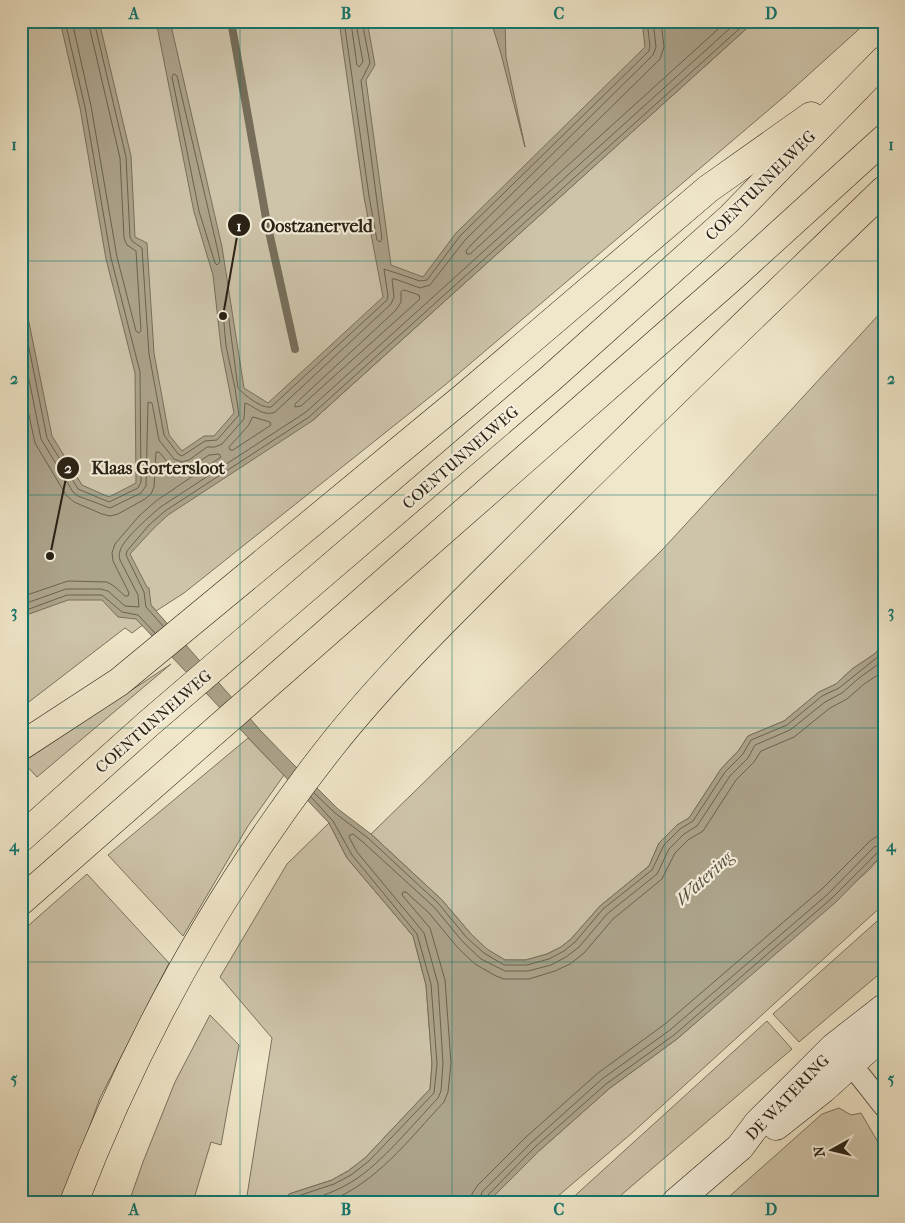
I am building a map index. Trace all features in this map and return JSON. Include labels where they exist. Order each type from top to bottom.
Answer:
[{"type":"highway","points":[[21,746],[119,682],[471,390],[708,189],[876,67]]},
{"type":"highway","name":"COENTUNNELWEG","points":[[21,838],[148,724],[551,378],[722,224],[876,67]]},
{"type":"highway","points":[[21,902],[730,279],[884,139]]},
{"type":"highway","points":[[74,1202],[120,1092],[177,979],[229,891],[274,823],[330,748],[359,712],[419,645],[578,486],[884,190]]},
{"type":"main road","name":"DE WATERING","points":[[676,1202],[740,1147],[770,1130],[823,1089],[843,1056],[884,1008]]},
{"type":"main road","name":"DE WATERING","points":[[843,1056],[884,1034]]},
{"type":"street","points":[[843,1056],[884,1106]]},
{"type":"shaded area","points":[[21,21],[748,21],[312,421],[755,21],[868,21],[785,96],[445,385],[184,593],[156,611],[152,606],[156,615],[132,633],[125,628],[21,708]]},
{"type":"shaded area","points":[[884,309],[884,645],[852,669],[836,684],[819,692],[784,721],[748,736],[739,750],[721,769],[689,818],[677,825],[659,843],[649,866],[600,906],[571,939],[561,947],[547,954],[526,960],[505,960],[487,950],[442,900],[371,834],[662,550]]},
{"type":"shaded area","points":[[171,664],[37,777],[23,762]]},
{"type":"shaded area","points":[[248,738],[284,775],[248,826],[183,936],[108,855]]},
{"type":"shaded area","points":[[329,823],[347,858],[413,936],[426,985],[432,1064],[430,1089],[365,1158],[348,1171],[332,1180],[289,1194],[282,1202],[246,1202],[272,1038],[220,977],[287,864]]},
{"type":"shaded area","points":[[884,853],[884,904],[632,1133],[551,1202],[488,1202],[539,1151],[610,1088],[677,1039],[869,870]]},
{"type":"shaded area","points":[[87,874],[169,963],[100,1098],[62,1202],[21,1202],[21,932]]},
{"type":"shaded area","points":[[884,915],[884,970],[799,1042],[773,1014]]},
{"type":"shaded area","points":[[210,1015],[239,1045],[221,1145],[211,1142],[193,1202],[129,1202],[175,1082]]},
{"type":"shaded area","points":[[767,1021],[792,1049],[613,1202],[568,1202]]},
{"type":"shaded area","points":[[839,1108],[851,1115],[861,1113],[884,1153],[884,1202],[723,1202],[822,1114]]},
{"type":"water","name":"Watering","points":[[60,21],[99,21],[131,156],[135,237],[147,243],[154,353],[169,435],[182,451],[204,436],[214,436],[234,413],[221,347],[213,275],[194,212],[156,21],[170,21],[222,247],[244,388],[268,403],[383,297],[364,197],[339,21],[367,21],[375,65],[366,80],[391,265],[423,277],[456,233],[645,47],[642,21],[755,21],[312,421],[168,515],[130,554],[149,588],[151,605],[260,730],[338,809],[371,834],[442,900],[471,934],[487,949],[505,960],[526,960],[547,954],[571,939],[600,906],[649,866],[659,843],[677,825],[689,818],[721,769],[739,750],[748,736],[784,721],[819,692],[836,684],[852,669],[884,645],[884,853],[836,902],[677,1039],[610,1088],[539,1151],[488,1202],[282,1202],[289,1194],[332,1180],[348,1171],[365,1158],[430,1089],[432,1064],[426,985],[413,936],[347,858],[329,823],[136,619],[118,617],[102,600],[68,600],[21,617],[21,283],[52,436],[82,485],[109,497],[136,483],[135,373],[106,259],[80,108]]},
{"type":"water","points":[[491,21],[505,21],[506,57],[525,147],[501,54]]},
{"type":"waterway","points":[[231,21],[266,218],[295,349]]},
{"type":"place","name":"Oostzanerveld","points":[[223,316]]},
{"type":"place","name":"Klaas Gortersloot","points":[[50,556]]}]
